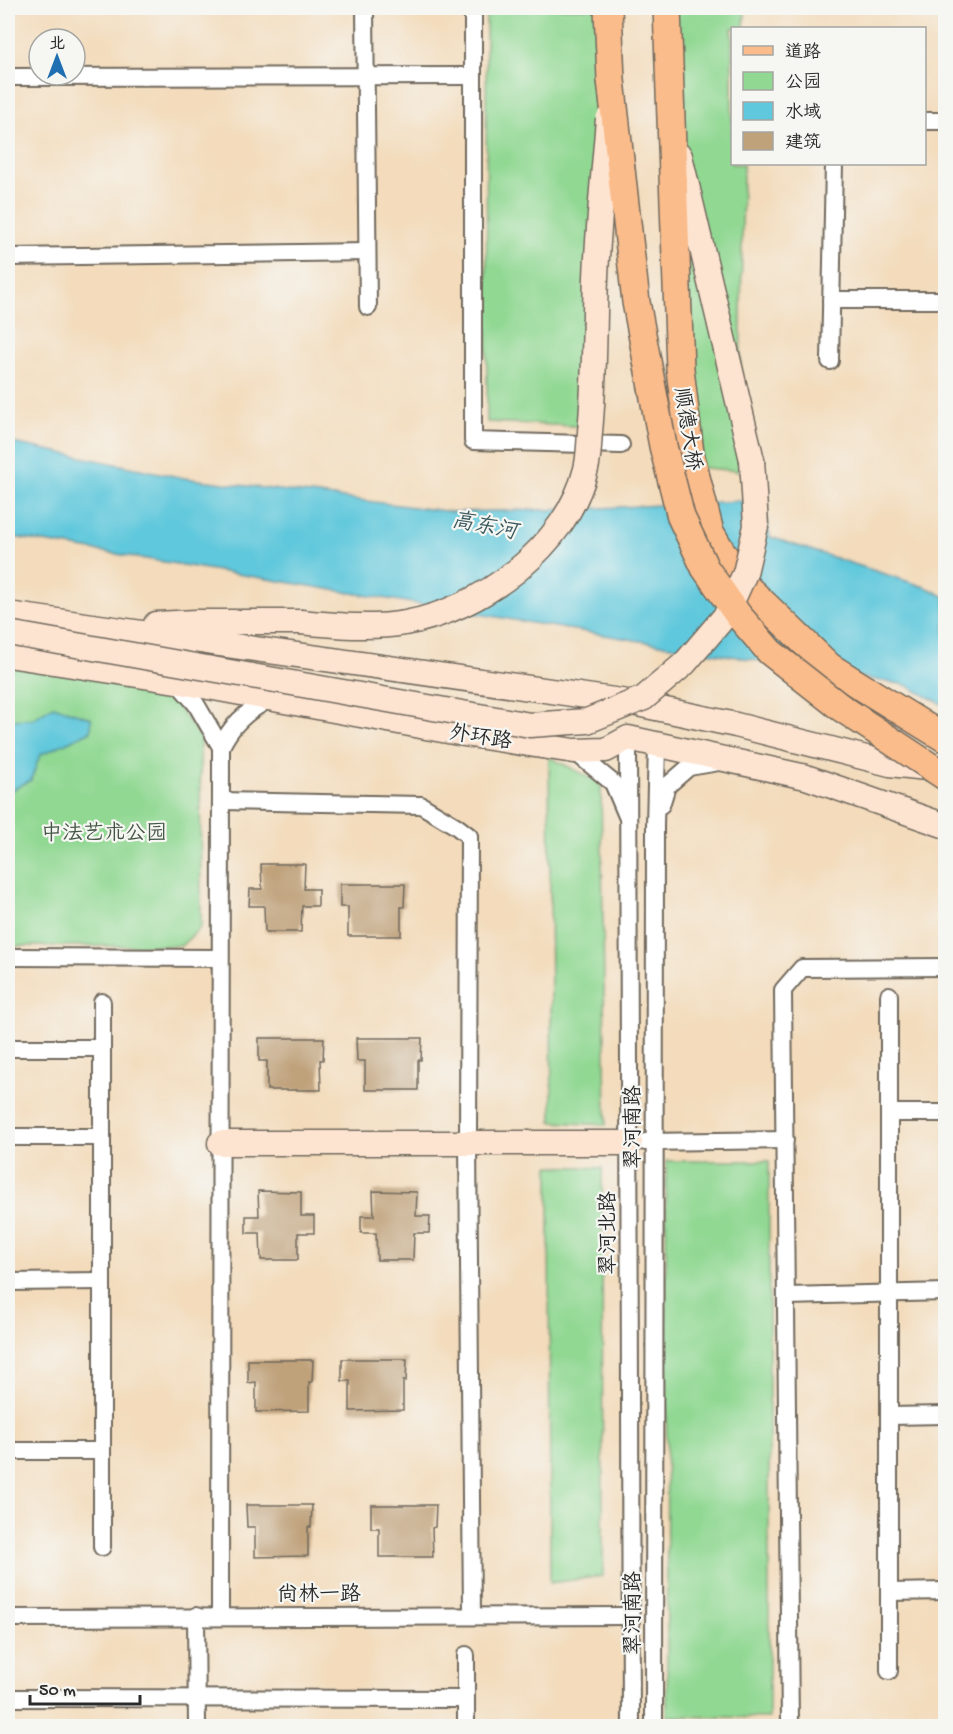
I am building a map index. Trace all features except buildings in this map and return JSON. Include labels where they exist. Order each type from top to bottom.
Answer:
[{"type":"main road","points":[[608,8],[611,80],[636,302],[663,446],[681,517],[705,568],[738,615],[770,652],[840,708],[945,777]]},
{"type":"main road","name":"顺德大桥","points":[[667,8],[680,369],[690,453],[710,532],[738,579],[830,667],[945,739]]},
{"type":"street","points":[[365,8],[368,307]]},
{"type":"street","points":[[473,8],[473,441],[621,445]]},
{"type":"street","points":[[8,77],[473,76]]},
{"type":"street","points":[[104,628],[196,622],[300,622],[358,626],[402,624],[438,616],[488,592],[528,562],[557,528],[575,499],[586,468],[593,401],[596,276],[611,80]]},
{"type":"street","points":[[8,633],[530,725],[587,721],[644,698],[685,663],[726,615],[745,573],[756,526],[752,460],[670,109]]},
{"type":"street","points":[[926,121],[945,121]]},
{"type":"street","points":[[830,361],[834,165]]},
{"type":"street","points":[[8,257],[367,252]]},
{"type":"street","points":[[831,300],[945,300]]},
{"type":"street","points":[[8,614],[628,702],[736,725],[890,764],[945,770]]},
{"type":"street","name":"外环路","points":[[8,655],[176,681],[464,734],[574,751],[606,750],[628,738]]},
{"type":"street","points":[[176,681],[196,704],[221,747]]},
{"type":"street","points":[[220,1616],[221,747],[228,731],[257,705],[271,699]]},
{"type":"street","points":[[628,702],[628,738],[806,777],[945,826]]},
{"type":"street","points":[[657,744],[658,708]]},
{"type":"street","name":"翠河北路","points":[[628,738],[631,1726]]},
{"type":"street","name":"翠河南路","points":[[654,1726],[657,744]]},
{"type":"street","points":[[574,751],[613,783],[630,824]]},
{"type":"street","points":[[655,826],[667,786],[689,767],[730,760]]},
{"type":"street","points":[[221,801],[421,805],[469,836],[468,1142],[472,1615]]},
{"type":"street","points":[[8,957],[220,958]]},
{"type":"street","points":[[790,1726],[783,990],[802,968],[945,967]]},
{"type":"street","points":[[889,995],[889,1671]]},
{"type":"street","points":[[102,1002],[102,1547]]},
{"type":"street","points":[[8,1048],[102,1048]]},
{"type":"street","points":[[889,1113],[945,1113]]},
{"type":"street","points":[[8,1137],[102,1137]]},
{"type":"street","points":[[220,1143],[630,1143],[785,1140]]},
{"type":"street","points":[[8,1282],[102,1281]]},
{"type":"street","points":[[787,1296],[945,1292]]},
{"type":"street","points":[[889,1416],[945,1415]]},
{"type":"street","points":[[8,1451],[102,1451]]},
{"type":"street","points":[[889,1592],[945,1591]]},
{"type":"street","points":[[196,1616],[197,1726]]},
{"type":"street","name":"尚林一路","points":[[8,1618],[630,1616]]},
{"type":"street","points":[[466,1655],[466,1726]]},
{"type":"street","points":[[8,1698],[466,1700]]},
{"type":"green space","points":[[486,8],[596,8],[596,427],[487,422]]},
{"type":"green space","points":[[670,8],[745,8],[744,27],[731,27],[731,165],[743,165],[739,471],[671,465],[680,369]]},
{"type":"green space","name":"中法艺术公园","points":[[8,664],[163,686],[200,737],[201,927],[181,946],[8,946]]},
{"type":"green space","points":[[549,757],[601,783],[606,1125],[552,1122]]},
{"type":"green space","points":[[666,1161],[769,1161],[769,1718],[667,1716]]},
{"type":"green space","points":[[549,1166],[602,1168],[603,1576],[550,1583]]},
{"type":"water","name":"高东河","points":[[8,442],[184,478],[453,512],[581,509],[741,501],[764,508],[770,537],[928,588],[945,597],[945,706],[906,685],[8,536]]},
{"type":"water","points":[[53,706],[91,718],[91,731],[40,755],[31,780],[8,792],[8,720],[33,719]]}]
